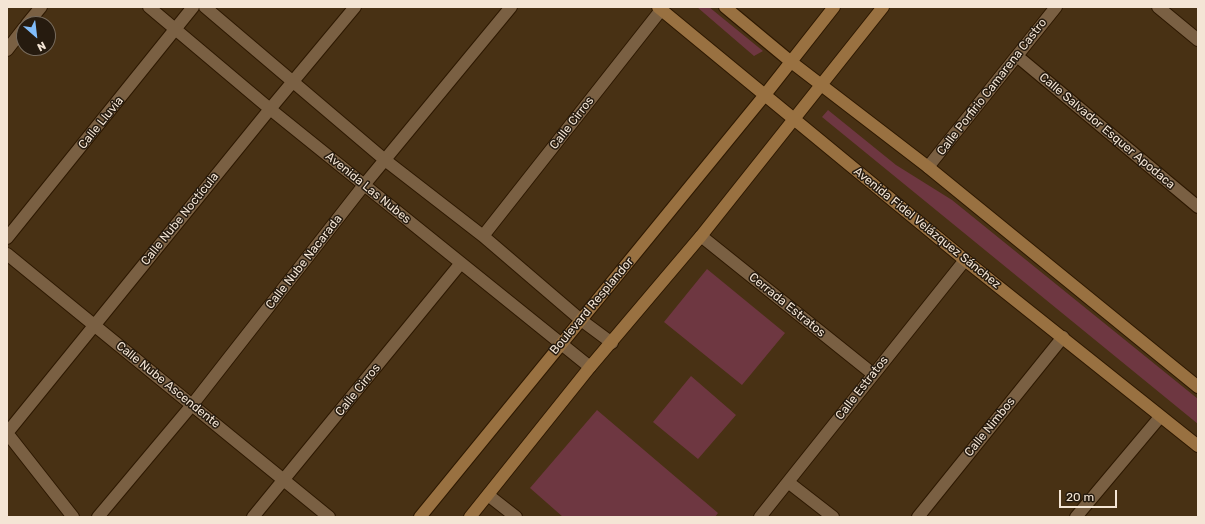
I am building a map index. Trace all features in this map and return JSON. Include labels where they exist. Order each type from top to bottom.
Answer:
[{"type":"main road","points":[[725,7],[790,61],[928,168],[1198,387]]},
{"type":"main road","name":"Boulevard Resplandor","points":[[420,517],[764,96],[790,61],[834,7]]},
{"type":"main road","points":[[470,517],[590,367],[612,343],[701,236],[883,7]]},
{"type":"main road","name":"Avenida Fidel Velázquez Sánchez","points":[[660,8],[764,96],[965,260],[1198,446]]},
{"type":"street","points":[[34,16],[41,7]]},
{"type":"street","name":"Avenida Las Nubes","points":[[149,7],[270,109],[461,262],[560,345],[590,367]]},
{"type":"street","name":"Calle Lluvia","points":[[7,238],[193,7]]},
{"type":"street","points":[[205,7],[385,160],[483,236],[581,320],[612,343]]},
{"type":"street","name":"Calle Nube Noctícula","points":[[7,433],[270,109],[355,7]]},
{"type":"street","name":"Calle Nube Nacarada","points":[[98,517],[192,405],[364,185],[511,7]]},
{"type":"street","name":"Calle Porfirio Camarena Castro","points":[[928,168],[1056,7]]},
{"type":"street","points":[[1158,7],[1198,40]]},
{"type":"street","name":"Calle Cirros","points":[[483,236],[660,8]]},
{"type":"street","points":[[7,50],[16,38]]},
{"type":"street","name":"Calle Salvador Esquer Apodaca","points":[[1017,56],[1198,207]]},
{"type":"street","name":"Cerrada Estratos","points":[[701,236],[873,374]]},
{"type":"street","name":"Calle Nube Ascendente","points":[[7,254],[329,517]]},
{"type":"street","name":"Calle Estratos","points":[[765,515],[788,482],[965,260]]},
{"type":"street","name":"Calle Cirros","points":[[253,517],[285,480],[461,262]]},
{"type":"street","name":"Calle Nimbos","points":[[918,517],[1063,338]]},
{"type":"street","points":[[1076,517],[1160,417]]},
{"type":"street","points":[[7,433],[73,517]]},
{"type":"street","points":[[788,482],[833,517]]},
{"type":"street","points":[[488,495],[516,517]]},
{"type":"shaded area","points":[[697,7],[709,7],[763,51],[754,56]]},
{"type":"shaded area","points":[[828,110],[896,165],[952,200],[1198,399],[1198,424],[822,117]]},
{"type":"shaded area","points":[[707,269],[785,333],[742,385],[664,322]]},
{"type":"shaded area","points":[[691,376],[736,415],[698,459],[653,422]]},
{"type":"shaded area","points":[[597,410],[718,513],[715,517],[563,517],[530,488]]}]
